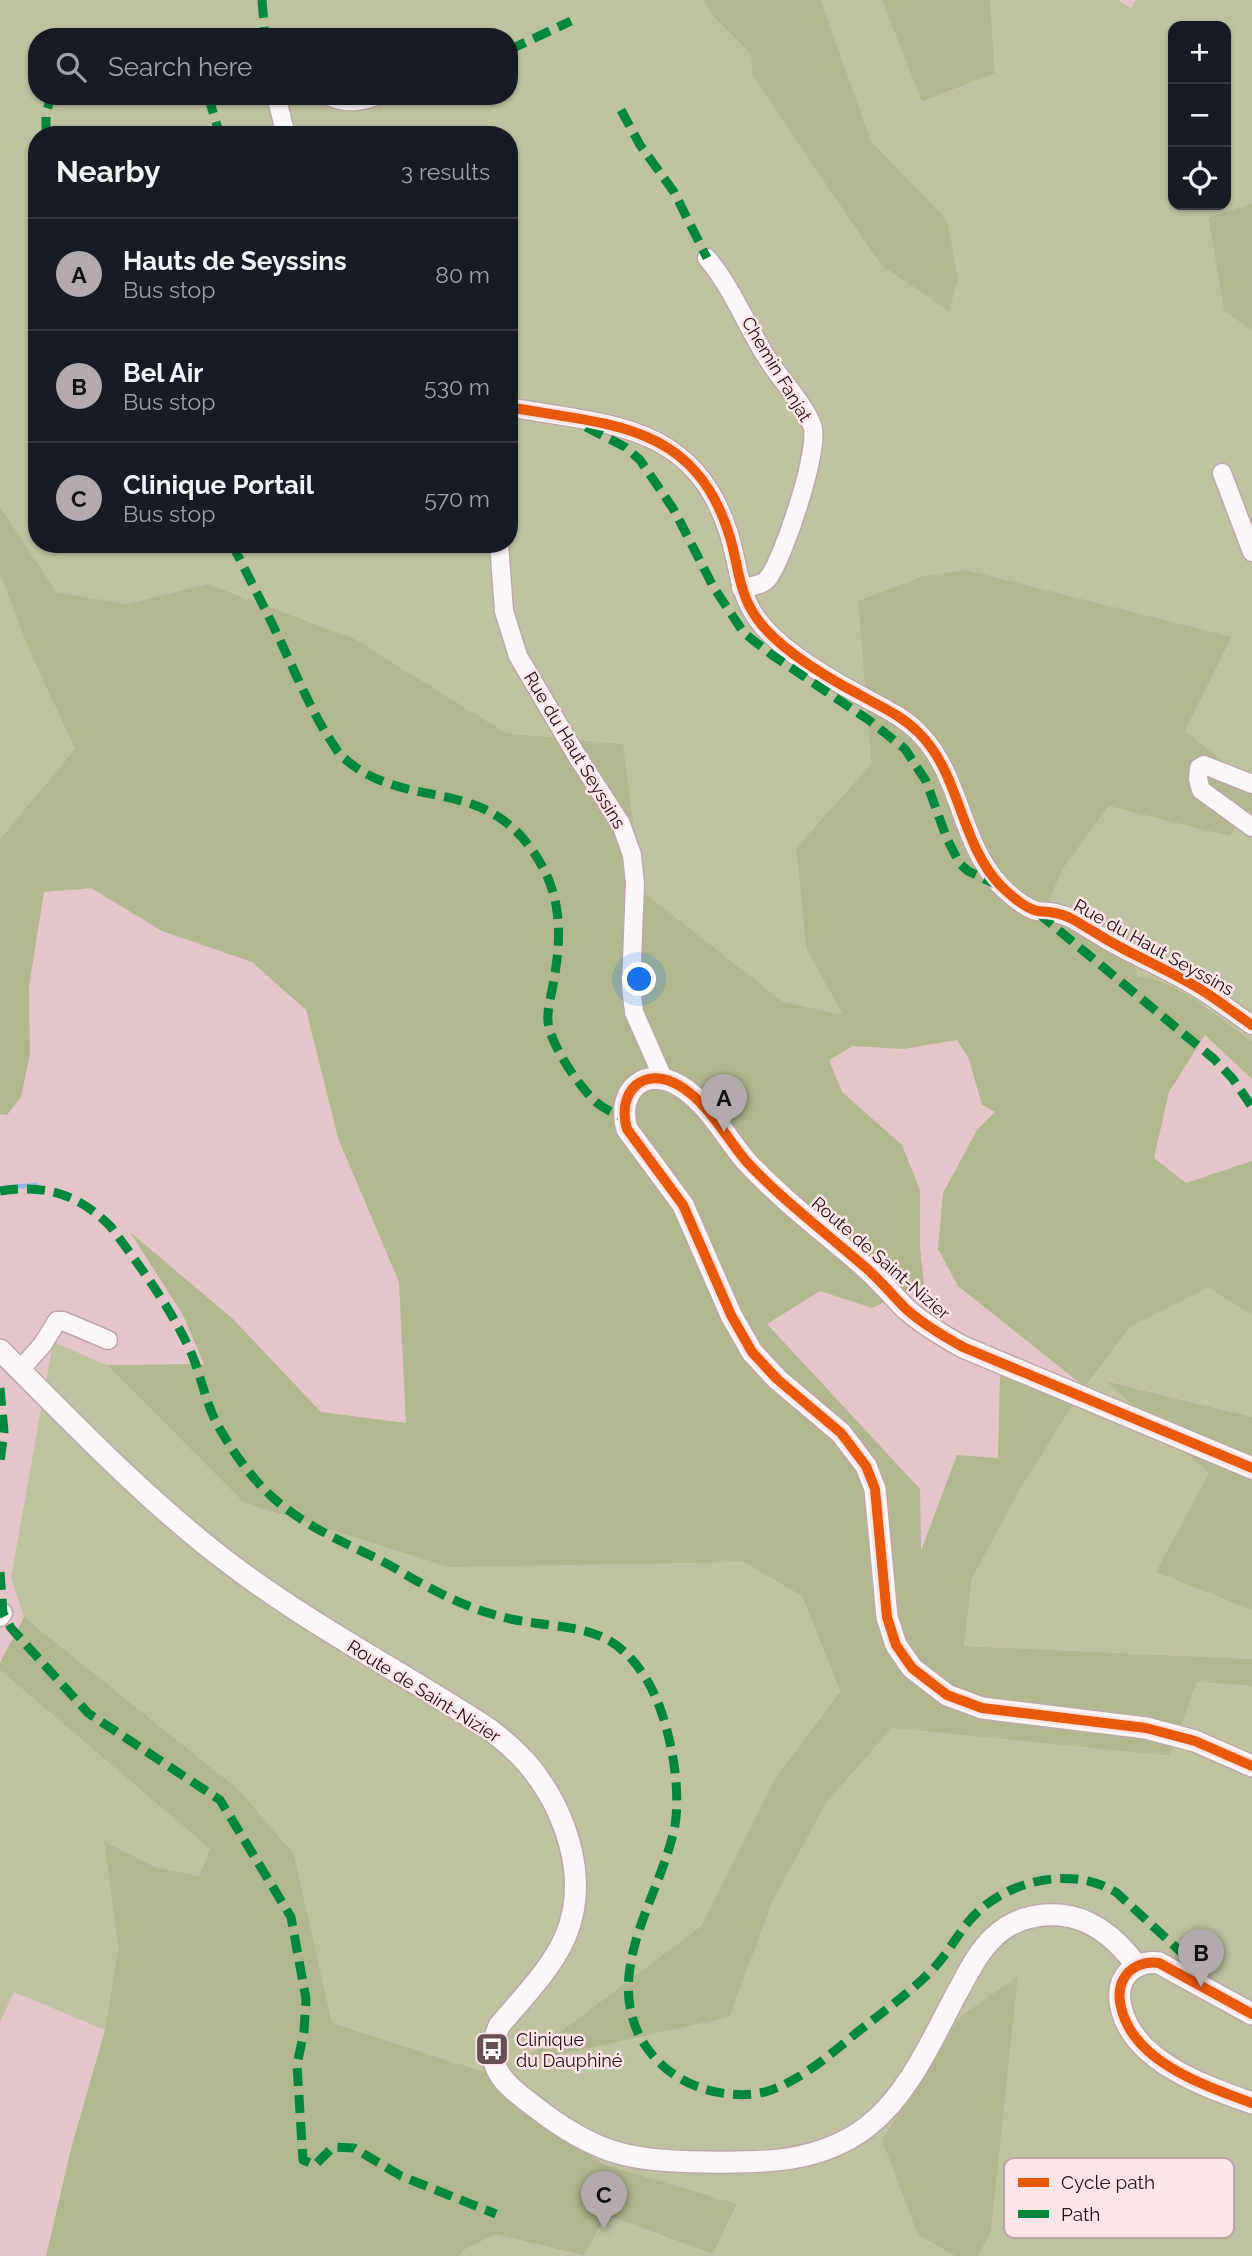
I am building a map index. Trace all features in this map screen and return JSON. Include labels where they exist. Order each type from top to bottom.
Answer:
[{"type":"main road","points":[[663,1078],[654,1077],[638,1083],[626,1098],[624,1118],[634,1141],[663,1176],[682,1205],[730,1315],[752,1352],[776,1379],[841,1433],[866,1466],[875,1489],[887,1617],[896,1645],[912,1668],[947,1695],[982,1708],[1146,1728],[1195,1741],[1252,1766]]},
{"type":"main road","name":"Route de Saint-Nizier","points":[[663,1078],[681,1086],[691,1095],[746,1160],[772,1186],[871,1272],[923,1323],[963,1347],[1252,1468]]},
{"type":"main road","name":"Route de Saint-Nizier","points":[[0,1350],[168,1514],[226,1561],[334,1634],[489,1729],[527,1763],[548,1794],[569,1843],[576,1879],[573,1915],[556,1954],[499,2026],[492,2049],[493,2061],[510,2088],[578,2137],[611,2152],[633,2158],[674,2162],[756,2163],[794,2159],[833,2148],[868,2127],[894,2101],[980,1954],[993,1937],[1021,1919],[1038,1914],[1067,1916],[1102,1930],[1118,1943],[1137,1966]]},
{"type":"main road","points":[[1252,2014],[1159,1963],[1149,1962],[1137,1966],[1123,1980],[1120,2002],[1125,2021],[1147,2049],[1180,2073],[1252,2103]]},
{"type":"street","points":[[278,105],[284,126]]},
{"type":"street","name":"Chemin Fanjat","points":[[707,258],[732,291],[765,356],[812,425],[814,439],[811,465],[788,534],[769,577],[761,584],[741,588]]},
{"type":"street","points":[[518,408],[592,419],[630,429],[663,445],[685,460],[705,483],[719,508],[729,532],[741,588]]},
{"type":"street","points":[[1222,473],[1252,552]]},
{"type":"street","name":"Rue du Haut Seyssins","points":[[500,553],[504,611],[518,656],[621,824],[632,855],[635,883],[631,986],[634,1012],[663,1078]]},
{"type":"street","name":"Rue du Haut Seyssins","points":[[741,588],[759,622],[775,638],[849,689],[900,716],[919,733],[944,768],[963,822],[978,854],[1001,887],[1035,911],[1073,919],[1197,988],[1252,1025]]},
{"type":"street","points":[[1252,784],[1204,765],[1199,768],[1201,790],[1252,827]]},
{"type":"street","points":[[20,1370],[43,1344],[57,1321],[108,1340]]},
{"type":"green space","points":[[0,0],[702,0],[714,17],[751,54],[752,75],[880,264],[947,220],[871,141],[821,0],[882,0],[923,102],[995,73],[990,0],[1118,0],[1131,8],[1136,0],[1252,0],[1252,203],[1208,219],[1224,311],[1252,331],[1252,784],[1185,731],[1232,638],[858,601],[871,764],[796,848],[806,948],[844,1016],[783,1002],[709,947],[642,891],[622,744],[506,733],[355,639],[208,584],[128,604],[55,592],[30,553],[518,553],[518,126],[28,126],[28,550],[0,507]]},
{"type":"green space","points":[[702,0],[821,0],[871,141],[947,220],[958,279],[949,311],[880,264],[752,75],[751,54],[714,17]]},
{"type":"green space","points":[[882,0],[990,0],[995,73],[922,102]]},
{"type":"green space","points":[[1252,203],[1252,331],[1224,311],[1208,218]]},
{"type":"green space","points":[[0,507],[56,592],[128,604],[208,584],[355,639],[506,733],[623,744],[642,891],[783,1002],[843,1015],[806,948],[796,848],[871,764],[858,601],[924,576],[966,570],[1232,637],[1185,731],[1252,784],[1252,810],[1229,836],[1109,806],[1062,870],[1048,904],[1130,936],[1137,977],[1166,984],[1181,992],[1252,1042],[1252,1079],[1205,1035],[1169,1092],[1154,1158],[1186,1183],[1252,1161],[1252,1315],[1208,1288],[1129,1328],[1085,1387],[958,1286],[938,1249],[943,1193],[977,1130],[995,1112],[982,1105],[969,1059],[957,1040],[903,1049],[853,1046],[829,1060],[842,1092],[902,1145],[920,1190],[920,1248],[924,1284],[872,1308],[820,1291],[767,1324],[920,1489],[921,1551],[957,1455],[998,1458],[1000,1375],[1074,1403],[1020,1489],[972,1578],[964,1646],[1252,1659],[1252,1686],[1197,1682],[1170,1756],[892,1728],[827,1802],[773,1900],[729,2017],[517,2064],[701,1926],[774,1780],[840,1692],[802,1596],[743,1562],[449,1567],[243,1502],[107,1365],[204,1364],[183,1315],[130,1232],[233,1319],[321,1412],[406,1423],[399,1282],[338,1138],[306,1010],[252,962],[162,931],[91,888],[44,892],[29,986],[30,1054],[21,1097],[7,1115],[0,1114],[0,839],[75,749],[29,650],[0,574]]},
{"type":"green space","points":[[0,574],[29,650],[75,749],[0,839]]},
{"type":"green space","points":[[1109,806],[1229,836],[1252,810],[1252,1042],[1207,1007],[1137,977],[1048,904],[1062,870]]},
{"type":"green space","points":[[1208,1288],[1252,1315],[1252,1417],[1108,1381],[1209,1473],[1157,1572],[1252,1610],[1252,1659],[964,1646],[972,1578],[980,1560],[1020,1488],[1074,1403],[1129,1328]]},
{"type":"green space","points":[[53,1342],[107,1365],[243,1502],[743,1562],[802,1596],[840,1693],[774,1780],[701,1926],[519,2062],[773,1900],[827,1802],[892,1728],[1170,1756],[1197,1682],[1252,1686],[1252,2256],[978,2256],[991,2232],[1018,1976],[918,2235],[955,2256],[584,2256],[606,2215],[713,2254],[737,2205],[602,2164],[504,2078],[332,2023],[294,1854],[239,1790],[24,1617],[11,1578]]},
{"type":"green space","points":[[1106,1381],[1252,1417],[1252,1610],[1156,1572],[1209,1473]]},
{"type":"green space","points":[[24,1617],[239,1790],[294,1854],[332,2023],[504,2078],[602,2164],[737,2204],[713,2254],[606,2215],[584,2256],[496,2234],[464,2250],[459,2256],[46,2256],[71,2149],[105,2030],[118,1947],[104,1841],[155,1867],[199,1876],[210,1849],[0,1670],[0,1663]]},
{"type":"green space","points":[[0,1670],[210,1849],[199,1876],[155,1867],[104,1841],[118,1947],[105,2030],[14,1992],[0,2022]]},
{"type":"green space","points":[[1018,1976],[991,2232],[978,2256],[955,2256],[918,2235],[882,2140],[960,2017]]},
{"type":"green space","points":[[496,2234],[582,2256],[459,2256],[464,2250]]},
{"type":"waterway","points":[[0,1188],[36,1185]]},
{"type":"marked path","points":[[262,0],[264,28]]},
{"type":"marked path","points":[[518,46],[571,21]]},
{"type":"marked path","points":[[46,126],[48,105]]},
{"type":"marked path","points":[[211,105],[217,126]]},
{"type":"marked path","points":[[621,110],[640,145],[674,192],[707,258]]},
{"type":"marked path","points":[[586,427],[625,447],[640,460],[674,510],[714,588],[744,633],[870,721],[905,749],[926,781],[947,839],[960,864],[968,871],[995,884]]},
{"type":"marked path","points":[[236,553],[314,713],[338,752],[370,776],[396,786],[474,805],[498,817],[521,836],[542,866],[553,893],[559,936],[548,1011],[550,1030],[566,1064],[589,1095],[602,1107],[624,1118]]},
{"type":"marked path","points":[[1038,913],[1214,1059],[1233,1079],[1252,1107]]},
{"type":"marked path","points":[[0,1191],[32,1189],[60,1194],[86,1206],[111,1227],[153,1286],[181,1332],[193,1357],[211,1411],[227,1440],[255,1479],[282,1506],[322,1532],[460,1603],[490,1614],[586,1631],[602,1637],[631,1659],[645,1677],[666,1728],[675,1769],[677,1808],[668,1851],[639,1930],[628,1984],[631,2010],[640,2037],[657,2060],[679,2078],[714,2092],[743,2095],[771,2090],[798,2077],[919,1983],[984,1906],[1001,1895],[1039,1881],[1080,1880],[1099,1884],[1117,1893],[1207,1976]]},
{"type":"marked path","points":[[0,1388],[4,1432],[0,1462]]},
{"type":"marked path","points":[[0,1572],[3,1613],[11,1628],[88,1713],[220,1800],[291,1917],[306,1999],[304,2031],[297,2065],[303,2160],[315,2165],[333,2147],[354,2148],[401,2176],[496,2214]]},
{"type":"cycle path","points":[[518,408],[579,418],[641,434],[668,448],[692,468],[712,495],[728,531],[742,588],[758,620],[779,642],[805,662],[898,716],[918,732],[943,767],[976,848],[986,868],[1000,885],[1030,908],[1071,919],[1190,983],[1252,1025]]},
{"type":"cycle path","points":[[1252,1468],[963,1347],[941,1334],[906,1309],[870,1272],[760,1175],[690,1093],[667,1080],[655,1078],[636,1085],[629,1093],[625,1116],[627,1129],[683,1205],[731,1315],[752,1352],[777,1379],[841,1433],[866,1466],[875,1489],[887,1617],[896,1645],[912,1668],[947,1695],[982,1708],[1146,1728],[1195,1741],[1252,1766]]},
{"type":"cycle path","points":[[1252,2014],[1159,1963],[1148,1963],[1134,1968],[1126,1975],[1121,1986],[1120,2004],[1128,2026],[1140,2043],[1155,2057],[1193,2080],[1252,2103]]},
{"type":"place","name":"Hauts de Seyssins","points":[[724,1132]]},
{"type":"place","name":"Bel Air","points":[[1201,1987]]},
{"type":"place","name":"Clinique du Dauphiné","points":[[492,2049]]},
{"type":"place","name":"Clinique Portail","points":[[604,2229]]}]
